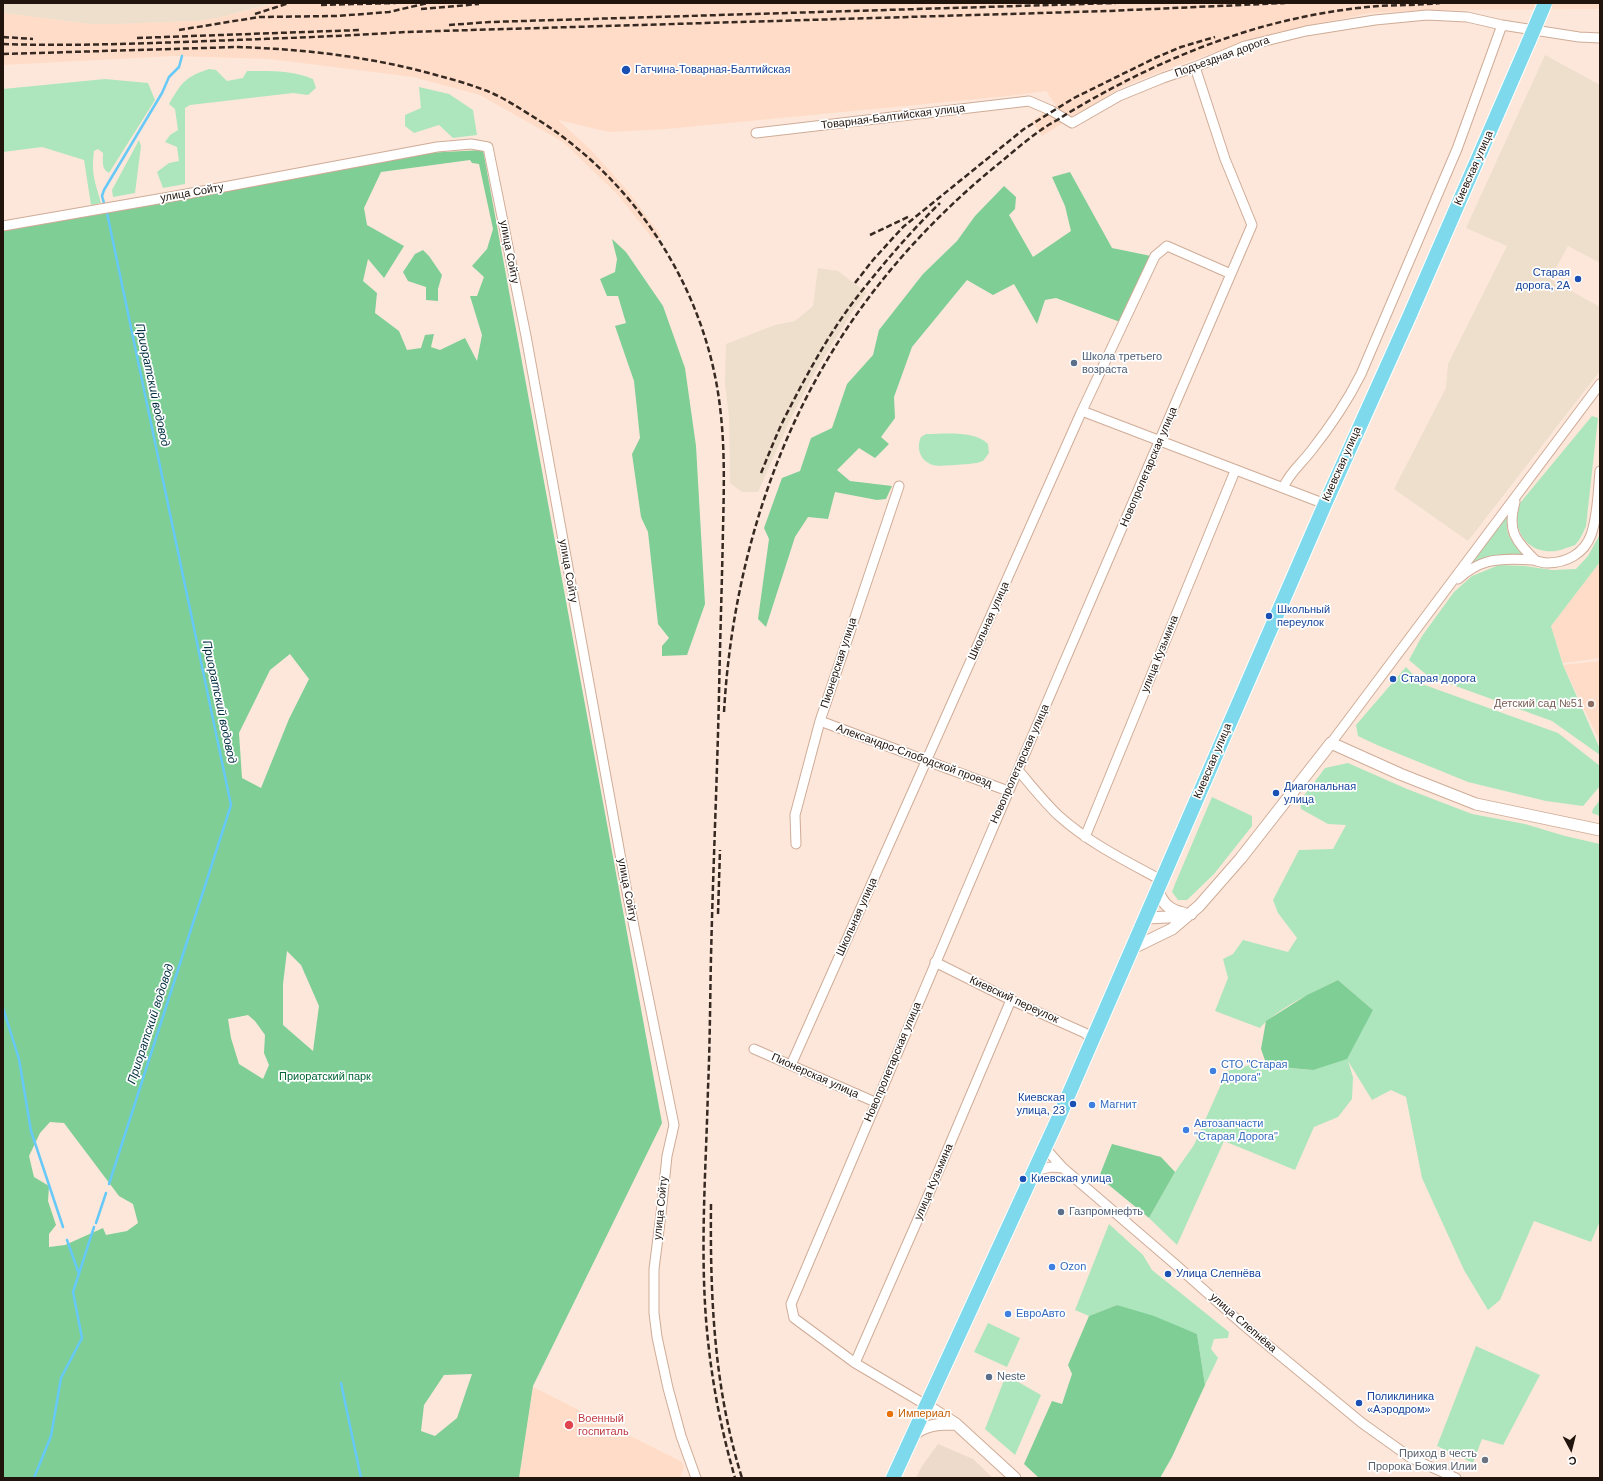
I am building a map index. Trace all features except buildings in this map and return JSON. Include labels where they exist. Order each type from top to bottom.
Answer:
[{"type":"main road","name":"Киевская улица","points":[[893,1478],[1045,1148],[1545,3]]},
{"type":"street","name":"Подъездная дорога","points":[[1029,101],[1052,111],[1072,123],[1119,96],[1245,46],[1272,38],[1306,31],[1375,20],[1427,16],[1466,17],[1502,25],[1600,38]]},
{"type":"street","name":"Киевская улица","points":[[1283,488],[1290,474],[1310,453],[1347,401],[1361,374],[1457,149],[1502,25]]},
{"type":"street","name":"Новопролетарская улица","points":[[855,1363],[794,1318],[791,1304],[1008,790],[1018,770],[1252,225],[1225,159],[1195,67]]},
{"type":"street","name":"Товарная-Балтийская улица","points":[[756,133],[1029,101]]},
{"type":"street","name":"улица Сойту","points":[[3,226],[181,195],[437,146],[471,144],[488,147],[526,336],[626,887],[674,1125],[667,1156],[654,1269],[654,1313],[657,1338],[668,1388],[681,1436],[696,1478]]},
{"type":"street","name":"Школьная улица","points":[[791,1065],[1082,411],[1155,256],[1167,246],[1231,274]]},
{"type":"street","points":[[1133,948],[1172,929],[1191,914],[1219,885],[1331,743],[1600,384]]},
{"type":"street","points":[[1082,411],[1325,504]]},
{"type":"street","name":"улица Кузьмина","points":[[1085,837],[1235,470]]},
{"type":"street","points":[[1446,589],[1469,570],[1486,562],[1505,559],[1535,560],[1546,563],[1560,562],[1572,558],[1582,550],[1591,536],[1595,519],[1600,471]]},
{"type":"street","name":"Пионерская улица","points":[[796,844],[795,815],[820,721],[899,486]]},
{"type":"street","points":[[1516,496],[1511,519],[1514,537],[1519,545],[1535,560]]},
{"type":"street","name":"Александро-Слободской проезд","points":[[820,721],[1008,790]]},
{"type":"street","points":[[1331,743],[1400,774],[1476,804],[1600,830]]},
{"type":"street","points":[[1018,770],[1059,816],[1085,837],[1159,885],[1165,906],[1173,911],[1191,914]]},
{"type":"street","points":[[1146,918],[1191,914]]},
{"type":"street","points":[[1146,918],[1162,928],[1172,929]]},
{"type":"street","name":"Киевский переулок","points":[[935,962],[1011,1000],[1084,1033],[1092,1039]]},
{"type":"street","name":"улица Кузьмина","points":[[855,1363],[1011,1000]]},
{"type":"street","name":"Пионерская улица","points":[[754,1049],[875,1102]]},
{"type":"street","name":"улица Слепнёва","points":[[1045,1148],[1063,1168],[1241,1323],[1362,1423],[1411,1458],[1456,1478]]},
{"type":"street","points":[[1034,1171],[1051,1167],[1063,1168]]},
{"type":"street","points":[[855,1363],[956,1424],[1015,1478]]},
{"type":"street","points":[[912,1435],[928,1426],[937,1424],[956,1424]]},
{"type":"shaded area","points":[[3,3],[274,3],[218,18],[198,21],[90,24],[3,13]]},
{"type":"shaded area","points":[[276,3],[1600,3],[1600,9],[1428,10],[1369,13],[1262,36],[1124,86],[1042,136],[1032,121],[1056,105],[1046,91],[667,129],[609,132],[558,120],[591,150],[627,190],[661,236],[654,240],[617,194],[563,142],[480,95],[413,77],[270,59],[174,56],[3,65],[3,13],[90,24],[118,24],[198,21],[218,18]]},
{"type":"shaded area","points":[[1545,55],[1600,85],[1600,263],[1568,246],[1550,279],[1600,307],[1600,371],[1468,541],[1394,489],[1446,388],[1448,364],[1507,246],[1466,228]]},
{"type":"shaded area","points":[[818,268],[838,271],[867,293],[856,306],[815,372],[790,420],[758,492],[742,492],[730,483],[729,417],[725,384],[726,344],[775,325],[795,321],[813,306]]},
{"type":"shaded area","points":[[1600,562],[1600,658],[1563,663],[1551,626]]},
{"type":"shaded area","name":"Детский сад №51","points":[[1600,661],[1600,742],[1563,665]]},
{"type":"shaded area","name":"Военный госпиталь","points":[[533,1387],[682,1462],[684,1467],[680,1478],[519,1478]]},
{"type":"shaded area","points":[[938,1444],[973,1459],[993,1478],[916,1478],[922,1466]]},
{"type":"green space","points":[[209,69],[216,70],[227,81],[243,78],[247,71],[297,74],[313,79],[316,88],[308,95],[293,93],[190,105],[185,108],[185,184],[163,188],[157,172],[169,163],[179,161],[177,147],[165,142],[170,135],[178,130],[175,109],[169,104],[177,90],[185,81],[194,75]]},
{"type":"green space","points":[[105,79],[148,83],[155,100],[109,173],[104,167],[103,153],[98,149],[94,151],[93,172],[101,203],[91,205],[84,160],[42,147],[3,152],[3,89]]},
{"type":"green space","points":[[419,87],[449,94],[473,110],[477,135],[453,138],[439,125],[414,133],[405,126],[405,115],[421,108]]},
{"type":"green space","points":[[139,140],[141,146],[135,193],[113,197],[112,190]]},
{"type":"green space","name":"Приоратский парк","points":[[483,150],[662,1123],[533,1386],[519,1478],[3,1478],[3,231],[425,153]],"holes":[[[470,160],[472,163],[479,164],[493,229],[487,249],[472,266],[484,277],[477,296],[470,296],[482,335],[477,361],[465,338],[440,350],[431,347],[434,334],[425,335],[421,348],[407,350],[399,331],[375,313],[377,293],[363,281],[368,259],[384,278],[404,246],[367,225],[364,208],[381,172]],[[290,654],[309,679],[289,719],[261,788],[242,778],[239,733],[270,670]],[[287,951],[301,965],[319,1006],[313,1051],[283,1025],[283,984]],[[248,1015],[255,1021],[265,1035],[264,1053],[269,1065],[263,1079],[239,1064],[231,1038],[228,1019]],[[50,1122],[64,1123],[119,1196],[133,1204],[138,1223],[127,1231],[106,1235],[103,1228],[65,1245],[49,1247],[49,1234],[56,1225],[48,1201],[49,1186],[34,1177],[29,1156],[40,1133]],[[472,1374],[457,1418],[435,1436],[421,1431],[424,1405],[444,1375]]]},
{"type":"green space","points":[[1070,172],[1112,248],[1151,256],[1120,322],[1056,298],[1045,300],[1037,324],[1014,284],[993,295],[967,280],[912,347],[894,397],[895,418],[881,437],[889,444],[875,458],[859,448],[837,470],[850,481],[892,486],[886,499],[877,500],[835,492],[828,519],[808,517],[795,537],[766,627],[758,619],[769,539],[764,528],[782,478],[800,471],[811,438],[832,428],[847,384],[873,355],[879,330],[923,274],[957,241],[975,216],[1004,186],[1016,197],[1015,209],[1009,215],[1033,257],[1071,231],[1065,206],[1052,177]]},
{"type":"green space","points":[[612,239],[626,252],[663,306],[685,368],[696,446],[705,604],[687,655],[662,656],[662,646],[669,638],[658,624],[648,532],[641,517],[632,454],[640,438],[634,381],[615,326],[626,323],[618,296],[607,296],[600,279],[615,272],[617,259]]},
{"type":"green space","points":[[423,250],[442,275],[438,289],[438,301],[426,300],[426,287],[408,281],[403,272],[415,254]]},
{"type":"green space","points":[[1592,416],[1598,418],[1586,526],[1584,531],[1575,545],[1557,551],[1541,550],[1533,547],[1522,536],[1518,528],[1517,517],[1520,503]]},
{"type":"green space","points":[[950,433],[975,437],[988,444],[989,453],[983,461],[977,463],[936,466],[925,460],[920,454],[919,445],[921,437],[926,434]]},
{"type":"green space","points":[[1508,515],[1508,534],[1522,556],[1474,563],[1472,561]]},
{"type":"green space","points":[[1600,534],[1600,562],[1551,626],[1563,665],[1600,749],[1600,755],[1552,721],[1428,676],[1409,660],[1422,636],[1454,592],[1472,576],[1499,565],[1525,566],[1552,570],[1576,569],[1588,556]]},
{"type":"green space","points":[[1406,667],[1422,684],[1558,733],[1600,766],[1600,786],[1583,806],[1546,801],[1468,782],[1358,736],[1356,725]]},
{"type":"green space","points":[[1348,763],[1407,789],[1472,814],[1525,824],[1565,836],[1600,844],[1600,1221],[1591,1242],[1534,1221],[1500,1300],[1488,1310],[1464,1270],[1422,1178],[1406,1097],[1391,1090],[1372,1100],[1348,1061],[1353,1077],[1352,1099],[1338,1117],[1314,1127],[1295,1170],[1224,1141],[1177,1245],[1149,1218],[1175,1172],[1194,1145],[1227,1071],[1250,1065],[1313,1070],[1373,1010],[1338,980],[1286,1007],[1260,1028],[1215,1011],[1228,978],[1223,959],[1233,954],[1243,940],[1288,952],[1297,938],[1278,913],[1273,900],[1299,850],[1333,849],[1346,825],[1328,824],[1301,809],[1300,801],[1325,768]]},
{"type":"green space","points":[[1212,797],[1252,816],[1252,826],[1214,874],[1187,900],[1178,900],[1172,892]]},
{"type":"green space","points":[[1600,800],[1600,816],[1592,813],[1593,809]]},
{"type":"green space","points":[[1338,980],[1373,1010],[1347,1059],[1313,1070],[1267,1066],[1261,1049],[1266,1021],[1307,995]]},
{"type":"green space","points":[[1112,1144],[1161,1157],[1175,1172],[1149,1218],[1099,1177]]},
{"type":"green space","points":[[1109,1224],[1143,1255],[1152,1270],[1229,1332],[1228,1338],[1214,1339],[1211,1349],[1218,1358],[1205,1385],[1197,1334],[1117,1305],[1089,1316],[1075,1310]]},
{"type":"green space","points":[[1117,1305],[1154,1316],[1197,1334],[1205,1385],[1172,1457],[1160,1478],[1039,1478],[1024,1464],[1052,1401],[1062,1404],[1072,1374],[1068,1365],[1089,1316]]},
{"type":"green space","points":[[988,1323],[1020,1338],[1007,1367],[974,1352]]},
{"type":"green space","points":[[1476,1346],[1540,1375],[1503,1445],[1482,1439],[1473,1463],[1437,1446]]},
{"type":"green space","points":[[1006,1375],[1041,1395],[1015,1455],[985,1429]]},
{"type":"waterway","name":"Приоратский водовод","points":[[104,203],[102,196],[104,190],[162,93],[169,77],[179,67],[182,56]]},
{"type":"waterway","name":"Приоратский водовод","points":[[107,213],[231,805],[109,1184]]},
{"type":"waterway","points":[[3,1008],[19,1059],[31,1131],[63,1227]]},
{"type":"waterway","name":"Приоратский водовод","points":[[96,1223],[106,1193]]},
{"type":"waterway","name":"Приоратский водовод","points":[[34,1478],[51,1436],[61,1378],[82,1338],[73,1292],[94,1227]]},
{"type":"waterway","points":[[67,1240],[79,1274]]},
{"type":"waterway","points":[[341,1383],[361,1478]]},
{"type":"railway","points":[[255,14],[289,3]]},
{"type":"railway","points":[[321,5],[396,3]]},
{"type":"railway","points":[[179,30],[259,17],[337,16],[389,12],[428,3]]},
{"type":"railway","points":[[449,25],[490,22],[1116,3]]},
{"type":"railway","points":[[3,44],[70,45],[160,43],[322,37],[405,32],[1108,11],[1285,3]]},
{"type":"railway","points":[[724,712],[728,665],[744,571],[756,525],[788,436],[809,393],[849,325],[888,273],[931,225],[978,181],[1044,128],[1088,101],[1159,65],[1233,36],[1288,20],[1333,11],[1364,7],[1440,3]]},
{"type":"railway","points":[[421,9],[479,4]]},
{"type":"railway","points":[[137,38],[361,30]]},
{"type":"railway","points":[[3,37],[33,39]]},
{"type":"railway","points":[[855,283],[873,260],[903,227],[1024,129],[1074,98],[1155,58],[1181,47],[1215,37]]},
{"type":"railway","points":[[3,54],[237,47],[262,48],[313,52],[387,63],[458,81],[499,96],[569,141],[602,171],[633,204],[659,240],[681,279],[699,320],[712,363],[722,422],[724,498],[705,1183],[704,1278],[705,1309],[712,1376],[718,1410],[735,1478]]},
{"type":"railway","points":[[761,473],[785,417],[827,340],[857,297],[887,260],[940,203]]},
{"type":"railway","points":[[870,235],[910,216]]},
{"type":"railway","points":[[718,914],[720,850]]},
{"type":"railway","points":[[711,1204],[711,1274],[716,1342],[725,1411],[742,1478]]},
{"type":"place","name":"Гатчина-Товарная-Балтийская","points":[[626,70]]},
{"type":"place","name":"Старая дорога, 2А","points":[[1578,279]]},
{"type":"place","name":"Школа третьего возраста","points":[[1074,363]]},
{"type":"place","name":"Школьный переулок","points":[[1269,616]]},
{"type":"place","name":"Старая дорога","points":[[1393,679]]},
{"type":"place","name":"Детский сад №51","points":[[1591,704]]},
{"type":"place","name":"Диагональная улица","points":[[1276,793]]},
{"type":"place","name":"СТО \"Старая Дорога\"","points":[[1213,1071]]},
{"type":"place","name":"Киевская улица, 23","points":[[1073,1104]]},
{"type":"place","name":"Магнит","points":[[1092,1105]]},
{"type":"place","name":"Автозапчасти \"Старая Дорога\"","points":[[1186,1130]]},
{"type":"place","name":"Киевская улица","points":[[1023,1179]]},
{"type":"place","name":"Газпромнефть","points":[[1061,1212]]},
{"type":"place","name":"Ozon","points":[[1052,1267]]},
{"type":"place","name":"Улица Слепнёва","points":[[1168,1274]]},
{"type":"place","name":"ЕвроАвто","points":[[1008,1314]]},
{"type":"place","name":"Neste","points":[[989,1377]]},
{"type":"place","name":"Поликлиника «Аэродром»","points":[[1359,1403]]},
{"type":"place","name":"Империал","points":[[890,1414]]},
{"type":"place","name":"Военный госпиталь","points":[[569,1425]]},
{"type":"place","name":"Приход в честь Пророка Божия Илии","points":[[1485,1460]]}]
